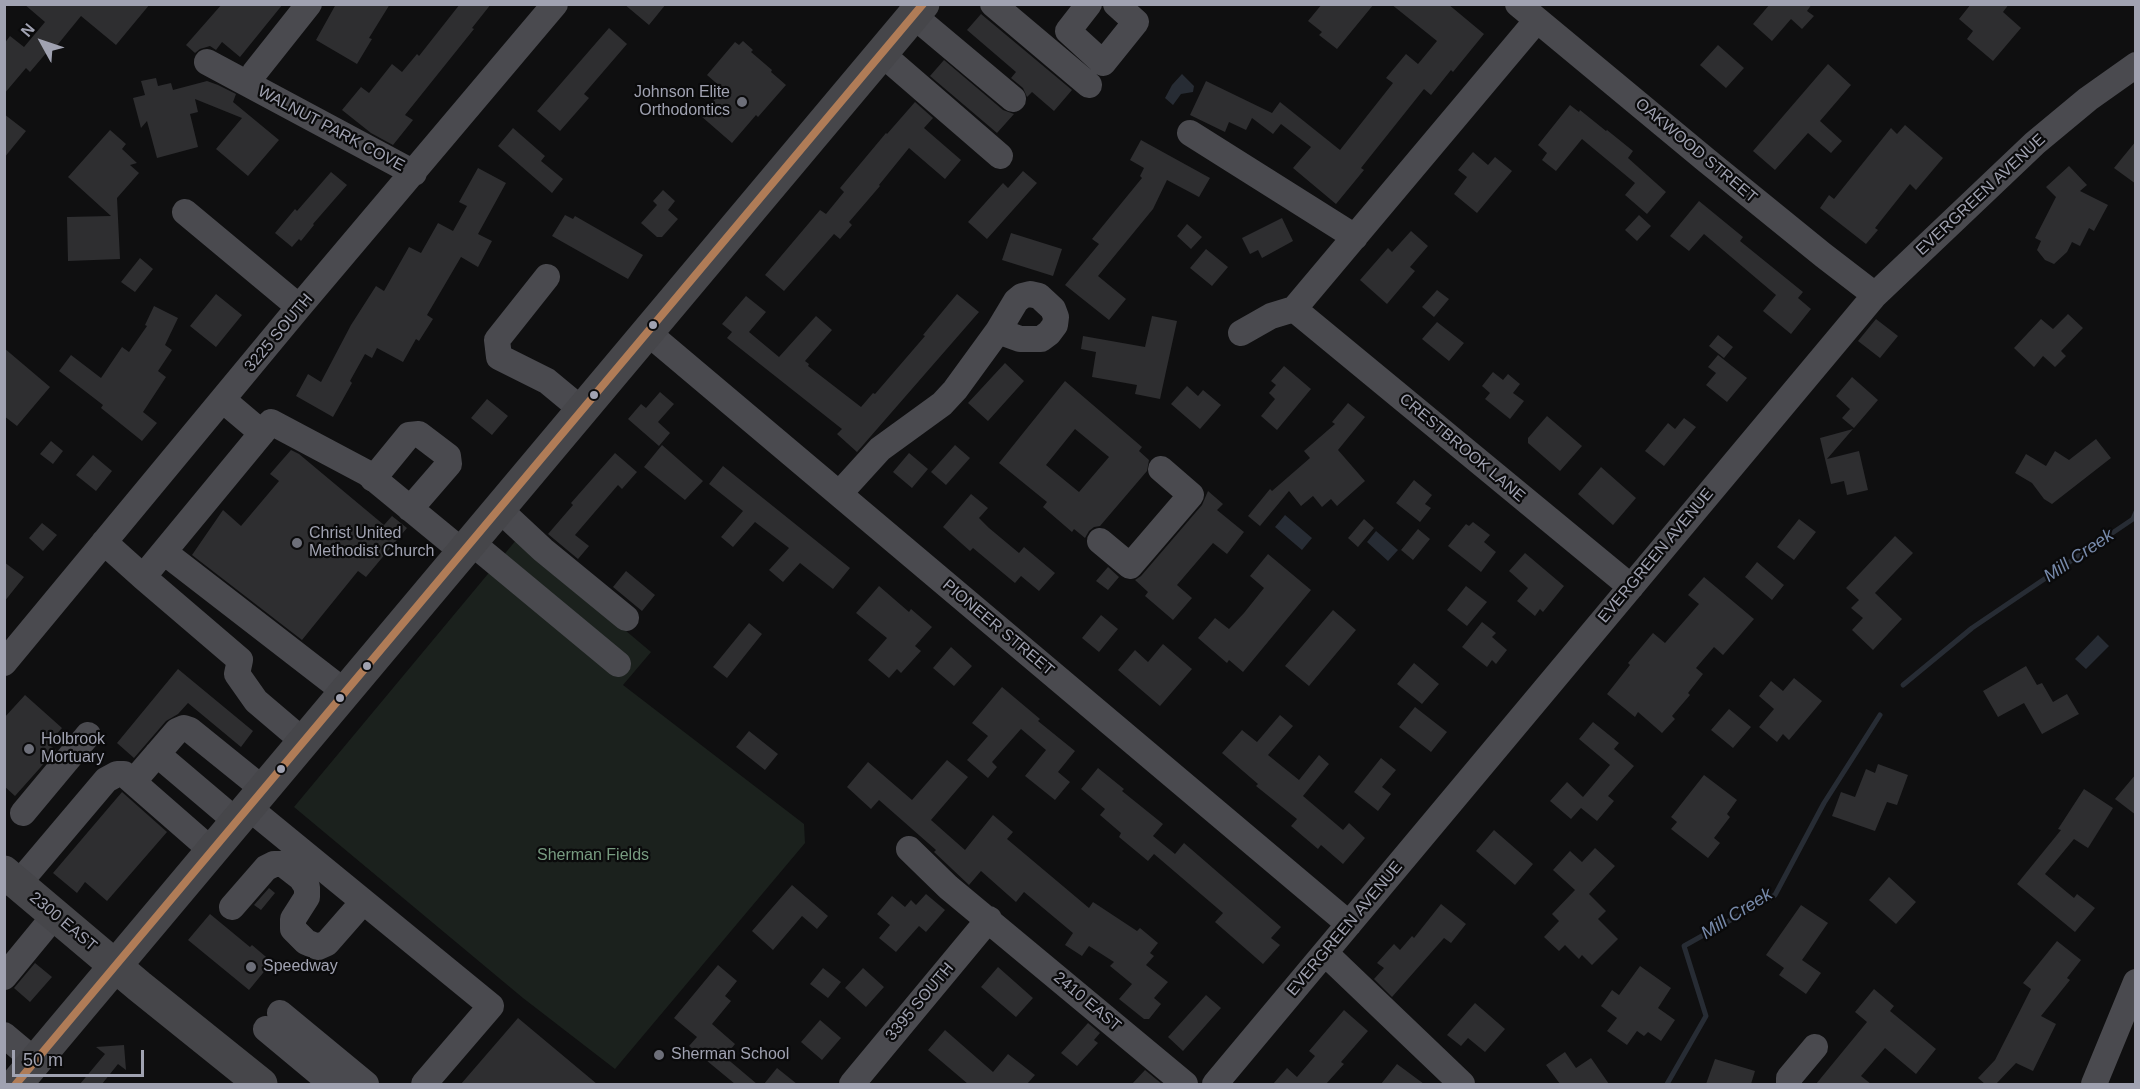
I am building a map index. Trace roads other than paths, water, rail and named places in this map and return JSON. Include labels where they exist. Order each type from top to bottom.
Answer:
[{"type":"main road","points":[[26,1073],[918,10]]},
{"type":"main road","name":"2300 EAST","points":[[11,878],[248,1080]]},
{"type":"street","name":"WALNUT PARK COVE","points":[[249,84],[255,72],[309,4]]},
{"type":"street","name":"3225 SOUTH","points":[[4,663],[299,307],[555,4]]},
{"type":"street","points":[[993,4],[1089,85]]},
{"type":"street","points":[[1089,4],[1068,31],[1103,63],[1136,22],[1116,4]]},
{"type":"street","points":[[918,10],[1013,99]]},
{"type":"street","points":[[1241,333],[1270,316],[1294,309],[1355,237],[1527,12]]},
{"type":"street","name":"OAKWOOD STREET","points":[[1527,12],[1724,175],[1875,295]]},
{"type":"street","points":[[882,54],[1000,156]]},
{"type":"street","name":"WALNUT PARK COVE","points":[[207,62],[414,173]]},
{"type":"street","name":"EVERGREEN AVENUE","points":[[1215,1084],[1875,295],[2035,143],[2088,99],[2136,65]]},
{"type":"street","points":[[1190,133],[1355,237]]},
{"type":"street","points":[[185,212],[299,307]]},
{"type":"street","points":[[547,277],[497,340],[499,357],[547,381],[582,410]]},
{"type":"street","name":"CRESTBROOK LANE","points":[[1294,309],[1630,587]]},
{"type":"street","points":[[839,494],[880,449],[942,404],[998,331]]},
{"type":"street","name":"PIONEER STREET","points":[[647,332],[1349,924]]},
{"type":"street","points":[[223,400],[262,434]]},
{"type":"street","points":[[143,577],[271,423],[367,473],[410,509],[467,547],[618,664]]},
{"type":"street","points":[[373,479],[409,435],[418,434],[448,456],[449,464],[410,509]]},
{"type":"street","points":[[1100,541],[1130,566],[1176,513],[1191,495],[1161,469]]},
{"type":"street","points":[[499,509],[543,550],[626,618]]},
{"type":"street","points":[[104,542],[240,660],[237,674],[256,701],[303,741]]},
{"type":"street","points":[[164,552],[345,692]]},
{"type":"street","points":[[133,782],[177,731],[184,728],[190,730],[249,806]]},
{"type":"street","points":[[24,813],[88,735]]},
{"type":"street","points":[[157,754],[249,806],[491,1006],[424,1084]]},
{"type":"street","points":[[11,878],[106,780],[117,774],[124,774],[211,850]]},
{"type":"street","name":"2410 EAST","points":[[909,849],[948,887],[1185,1084]]},
{"type":"street","points":[[232,907],[266,868],[274,864],[283,864],[301,878],[307,887],[306,897],[292,921],[293,929],[306,942],[318,946],[327,943],[363,902]]},
{"type":"street","points":[[4,977],[55,915]]},
{"type":"street","name":"3395 SOUTH","points":[[852,1084],[989,920]]},
{"type":"street","points":[[1324,953],[1461,1084]]},
{"type":"street","points":[[2094,1084],[2127,1029],[2136,982]]},
{"type":"street","points":[[332,1084],[273,1021],[366,1084]]},
{"type":"street","points":[[4,1035],[26,1073]]},
{"type":"street","points":[[1789,1084],[1789,1078],[1815,1047]]},
{"type":"waterway","name":"Mill Creek","points":[[1903,685],[1972,628],[2133,519],[2136,512]]},
{"type":"waterway","name":"Mill Creek","points":[[1667,1084],[1706,1016],[1684,946],[1775,895],[1824,803],[1880,715]]},
{"type":"place","name":"Johnson Elite Orthodontics","points":[[742,102]]},
{"type":"place","name":"Christ United Methodist Church","points":[[297,543]]},
{"type":"place","name":"Holbrook Mortuary","points":[[29,749]]},
{"type":"place","name":"Speedway","points":[[251,967]]},
{"type":"place","name":"Sherman School","points":[[659,1055]]},
{"type":"park label","name":"Sherman Fields","points":[[593,856]]}]
